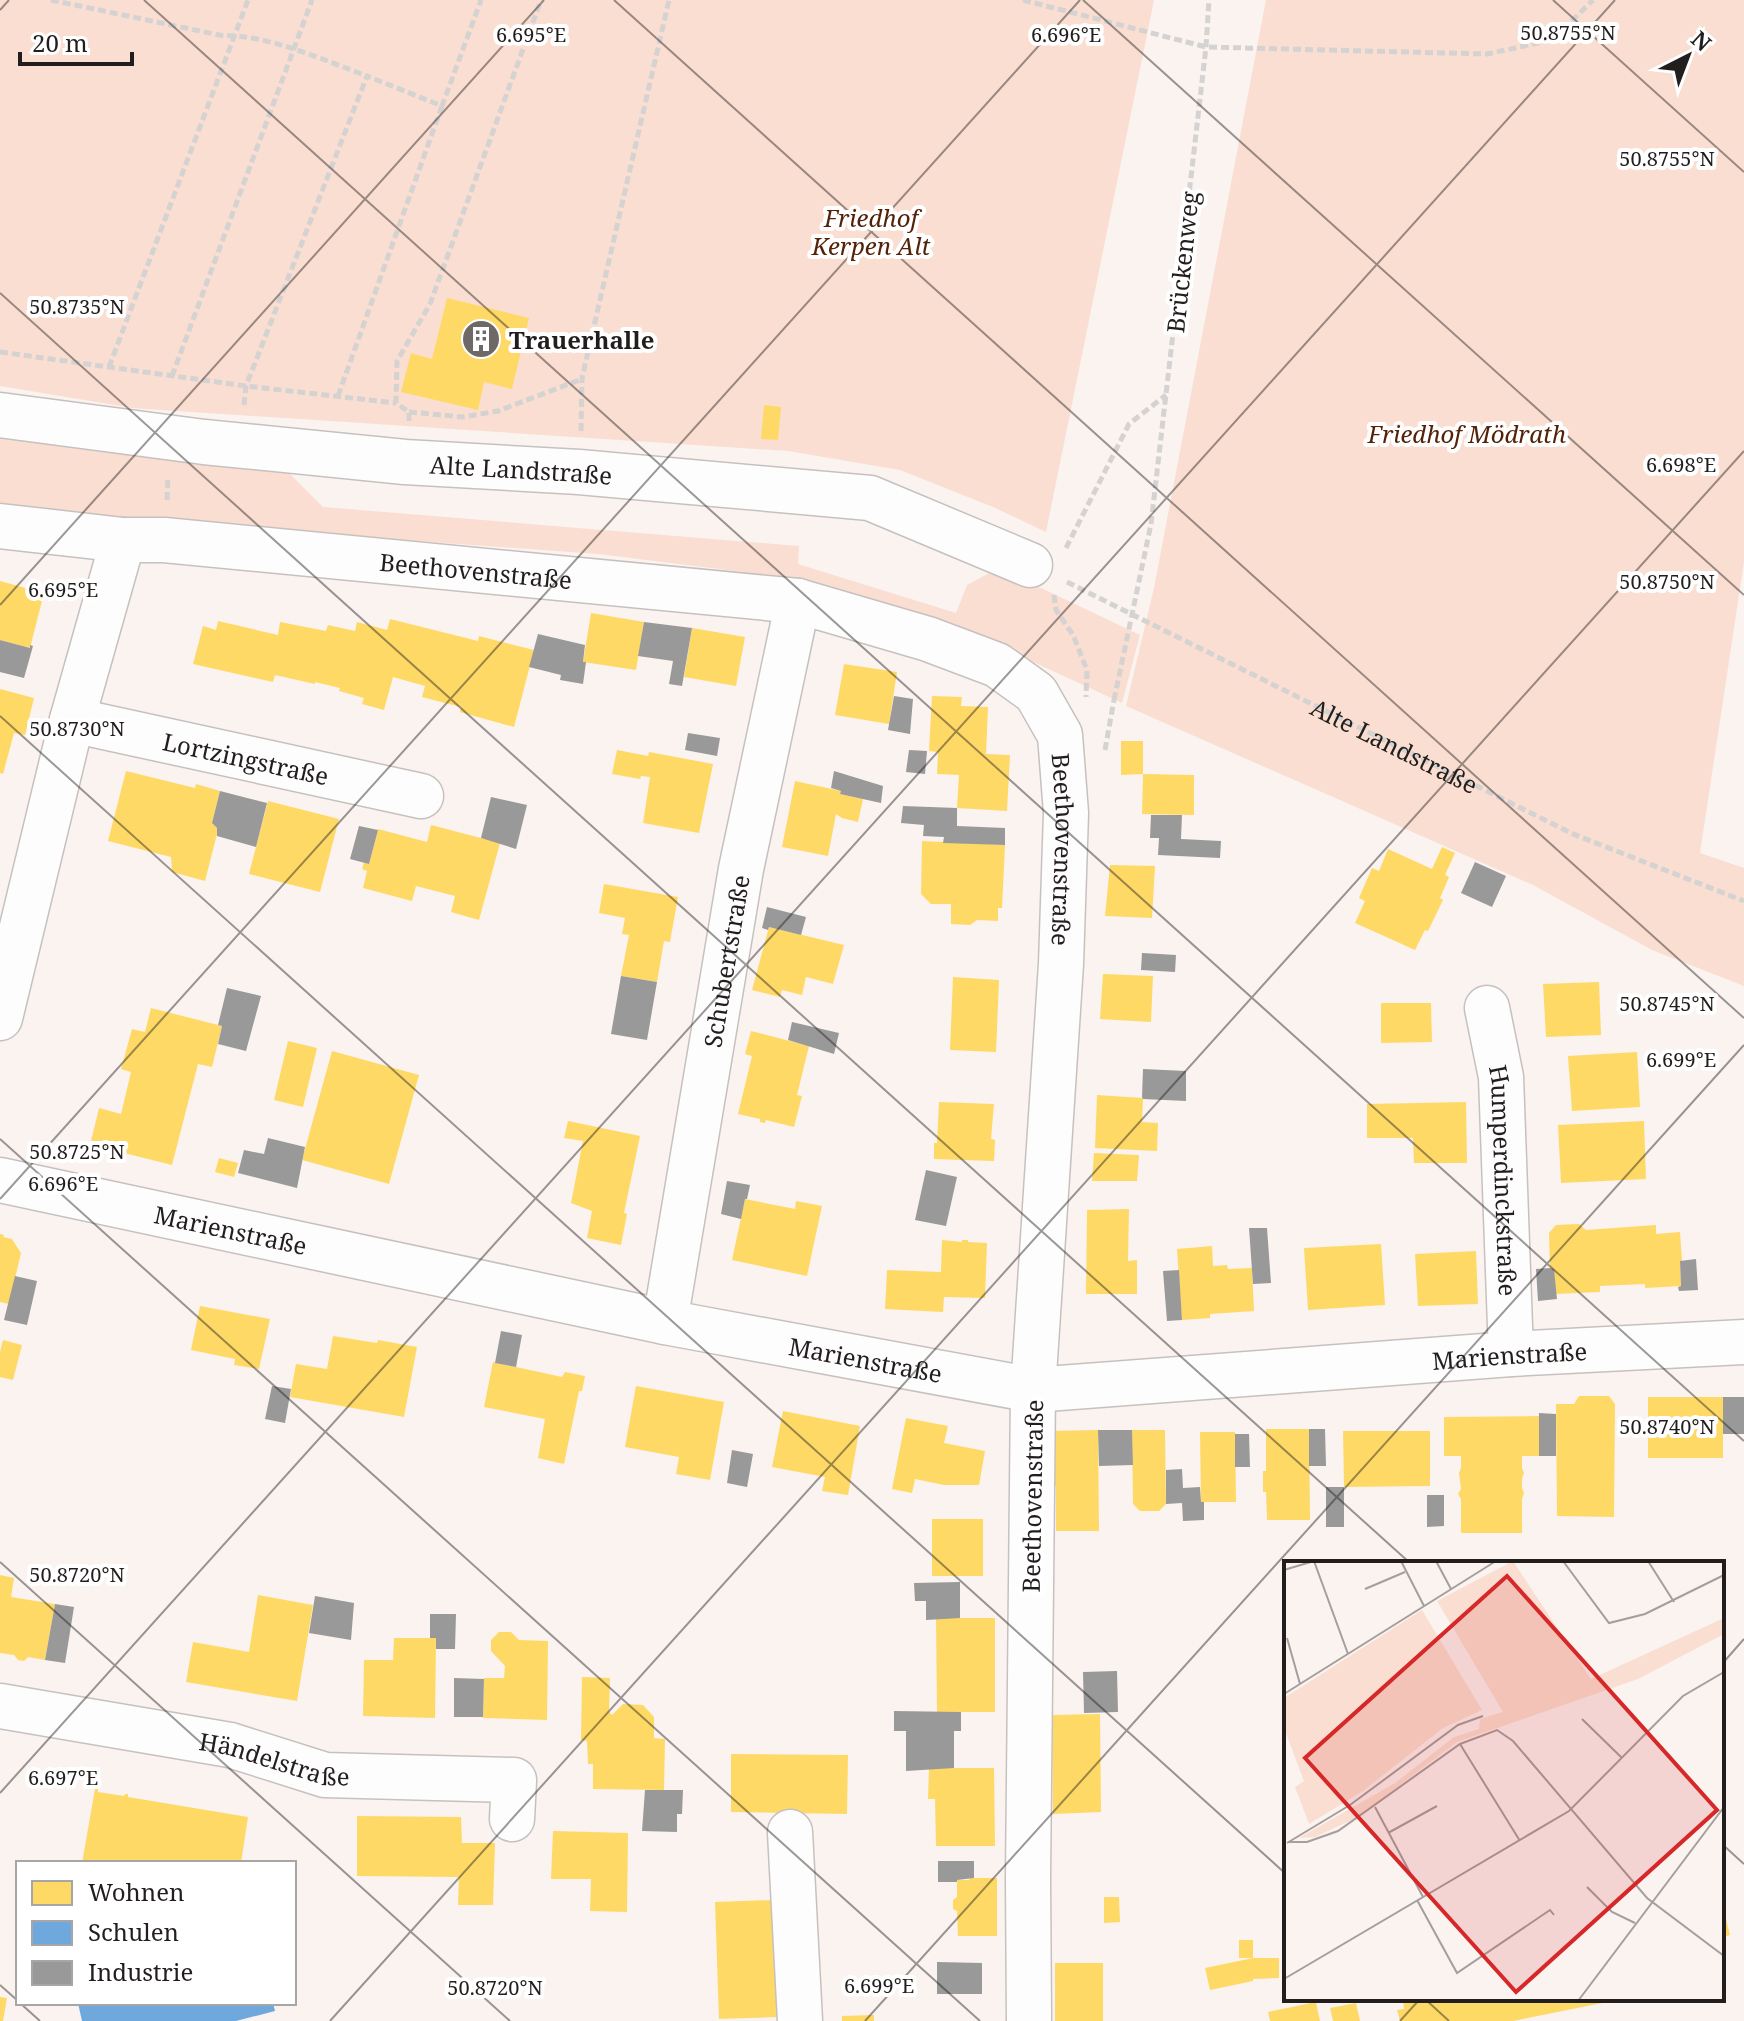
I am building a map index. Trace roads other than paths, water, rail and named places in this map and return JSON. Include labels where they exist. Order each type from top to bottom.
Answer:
[{"type":"street","name":"Alte Landstraße","points":[[0,415],[204,442],[405,462],[579,472],[870,498],[1052,569]]},
{"type":"street","name":"Beethovenstraße","points":[[0,526],[798,601],[928,639],[997,665],[1036,693],[1060,735],[1066,813],[1061,964],[1033,1390],[1029,2021]]},
{"type":"street","points":[[0,1018],[72,720],[143,540]]},
{"type":"street","name":"Schubertstraße","points":[[665,1322],[741,869],[798,601]]},
{"type":"street","name":"Lortzingstraße","points":[[72,720],[421,796]]},
{"type":"street","name":"Humperdinckstraße","points":[[1487,1008],[1501,1077],[1511,1354]]},
{"type":"street","name":"Marienstraße","points":[[0,1180],[665,1322],[1033,1390],[1511,1354],[1744,1342]]},
{"type":"street","name":"Händelstraße","points":[[0,1706],[230,1745],[325,1775],[514,1780],[512,1819]]},
{"type":"street","points":[[790,1832],[800,2021]]},
{"type":"place","name":"Trauerhalle","points":[[481,339]]},
{"type":"park label","name":"Friedhof Kerpen Alt","points":[[871,231]]},
{"type":"park label","name":"Friedhof Mödrath","points":[[1467,433]]}]
